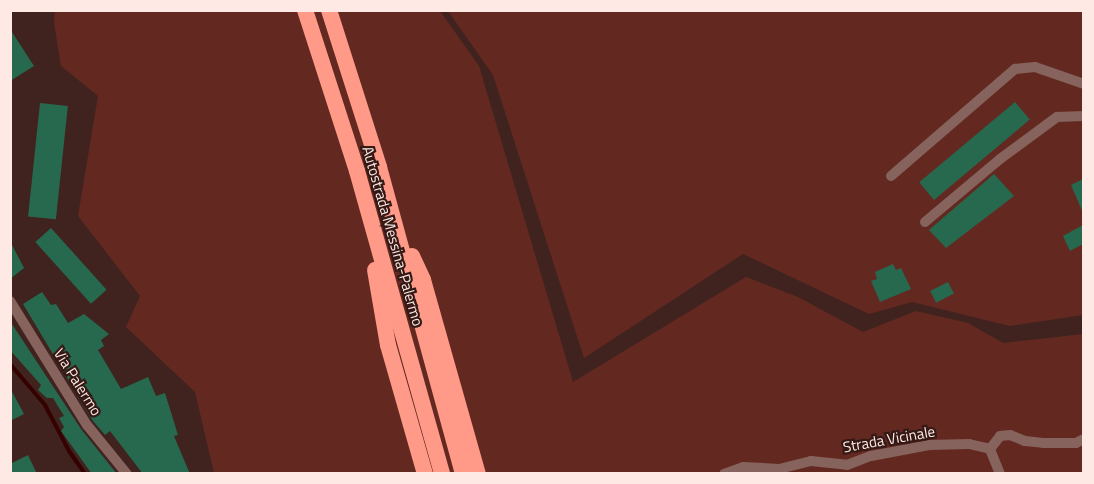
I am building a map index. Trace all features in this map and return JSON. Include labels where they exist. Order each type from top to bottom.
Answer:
[{"type":"highway","name":"Autostrada Messina-Palermo","points":[[305,10],[357,171],[435,472]]},
{"type":"highway","name":"Autostrada Messina-Palermo","points":[[329,10],[379,167],[461,467]]},
{"type":"highway","points":[[393,217],[423,279],[478,474]]},
{"type":"highway","points":[[371,224],[372,254],[388,345],[419,454],[435,472]]},
{"type":"street","points":[[891,176],[1015,69],[1035,67],[1083,84]]},
{"type":"street","points":[[925,222],[1000,159],[1057,117],[1083,116]]},
{"type":"street","name":"Via Palermo","points":[[10,301],[87,425],[127,474]]},
{"type":"street","points":[[1000,474],[990,449],[999,436],[1010,435],[1025,441],[1043,443],[1076,443],[1083,439]]},
{"type":"street","name":"Strada Vicinale","points":[[724,474],[743,467],[780,469],[811,461],[847,465],[871,456],[929,445],[969,444],[990,449]]},
{"type":"shaded area","points":[[55,10],[440,11],[479,66],[573,382],[746,277],[798,297],[863,332],[916,311],[968,323],[1003,343],[1083,334],[1083,473],[214,473],[195,392],[126,327],[140,296],[78,216],[98,96],[61,66],[54,23]]},
{"type":"shaded area","points":[[448,11],[1083,11],[1083,315],[1010,326],[912,302],[869,314],[743,254],[584,358],[493,75]]},
{"type":"building","points":[[10,29],[34,66],[10,81]]},
{"type":"building","points":[[1015,102],[1030,120],[934,200],[919,182]]},
{"type":"building","points":[[40,103],[68,106],[56,219],[28,216]]},
{"type":"building","points":[[994,174],[1014,196],[946,248],[929,230]]},
{"type":"building","points":[[1083,179],[1083,213],[1071,185]]},
{"type":"building","points":[[1083,225],[1083,244],[1070,251],[1063,236]]},
{"type":"building","points":[[51,228],[107,290],[91,304],[35,242]]},
{"type":"building","points":[[10,241],[24,268],[10,279]]},
{"type":"building","points":[[893,264],[896,270],[901,268],[911,289],[880,302],[871,281],[877,279],[875,272]]},
{"type":"building","points":[[948,282],[954,294],[936,303],[930,291]]},
{"type":"building","points":[[42,292],[51,305],[56,304],[68,323],[84,314],[109,334],[101,340],[104,346],[98,350],[121,389],[148,377],[156,396],[165,393],[178,435],[174,436],[190,474],[143,474],[110,431],[105,435],[93,421],[23,304]]},
{"type":"building","points":[[10,321],[81,429],[117,474],[92,474],[61,431],[64,427],[59,418],[64,416],[53,398],[47,398],[38,390],[41,385],[10,350]]},
{"type":"building","points":[[10,388],[24,414],[10,421]]},
{"type":"building","points":[[28,455],[37,474],[10,474],[10,464]]},
{"type":"waterway","points":[[10,364],[45,405],[69,451],[85,474]]}]
